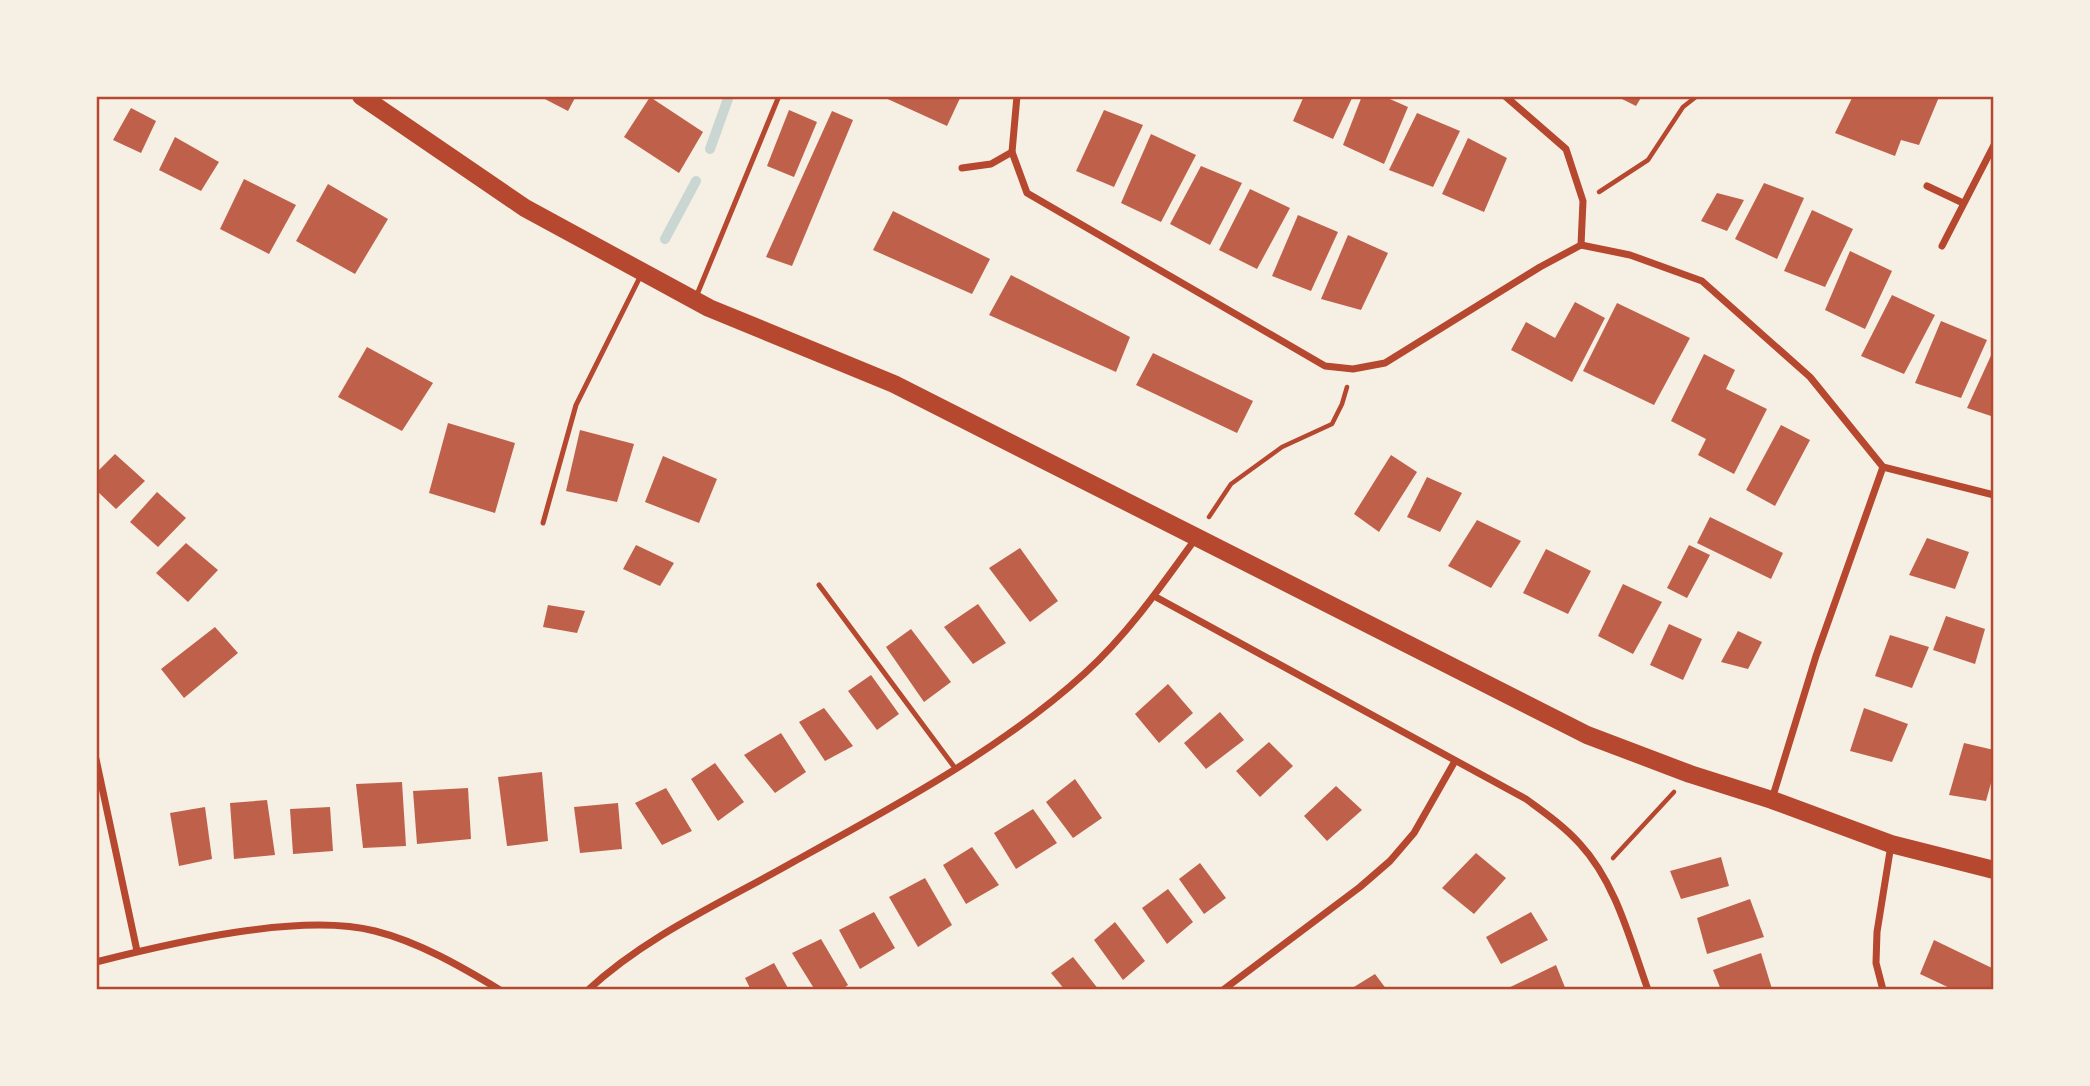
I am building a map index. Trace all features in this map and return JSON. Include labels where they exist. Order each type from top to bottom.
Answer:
[{"type":"main road","points":[[361,96],[525,208],[709,308],[894,384],[1587,735],[1891,844],[1994,870]]},
{"type":"street","points":[[1017,96],[1012,152],[1027,193],[1325,366],[1353,369],[1385,363],[1540,267],[1581,245],[1630,255],[1702,281],[1810,377],[1883,467],[1994,495]]},
{"type":"street","points":[[1506,96],[1566,149],[1583,201],[1581,245]]},
{"type":"street","points":[[1942,246],[1994,145]]},
{"type":"street","points":[[962,168],[991,164],[1012,152]]},
{"type":"street","points":[[1927,186],[1963,203]]},
{"type":"street","points":[[1772,800],[1816,656],[1883,467]]},
{"type":"street","points":[[588,990],[607,972],[644,946],[956,768],[1021,724],[1084,674],[1116,642],[1154,596],[1196,537]]},
{"type":"street","points":[[1154,596],[1526,799],[1559,823],[1601,871],[1622,918],[1647,990]]},
{"type":"street","points":[[96,759],[137,951]]},
{"type":"street","points":[[1223,990],[1360,887],[1390,861],[1414,833],[1455,761]]},
{"type":"street","points":[[1883,990],[1876,963],[1877,932],[1891,844]]},
{"type":"street","points":[[96,962],[137,951],[234,933],[331,926],[375,931],[401,940],[465,968],[500,990]]},
{"type":"lane","points":[[695,300],[779,96]]},
{"type":"lane","points":[[543,523],[576,405],[642,272]]},
{"type":"lane","points":[[819,585],[956,768]]},
{"type":"path","points":[[1583,201],[1625,177],[1648,160],[1683,107],[1697,96]]},
{"type":"path","points":[[1196,537],[1231,484],[1282,447],[1332,424],[1342,404],[1353,369]]},
{"type":"path","points":[[1601,871],[1690,774]]},
{"type":"building","points":[[539,96],[576,96],[568,111]]},
{"type":"building","points":[[881,96],[961,96],[947,126]]},
{"type":"building","points":[[1304,96],[1353,96],[1333,139],[1293,121]]},
{"type":"building","points":[[1362,96],[1383,96],[1408,107],[1384,164],[1343,145]]},
{"type":"building","points":[[1616,96],[1642,96],[1636,106]]},
{"type":"building","points":[[1853,96],[1939,97],[1919,145],[1901,140],[1895,156],[1835,133]]},
{"type":"building","points":[[650,97],[703,132],[679,173],[624,137]]},
{"type":"building","points":[[131,108],[156,121],[141,153],[113,140]]},
{"type":"building","points":[[789,110],[817,122],[794,177],[767,166]]},
{"type":"building","points":[[1104,110],[1143,125],[1114,187],[1076,171]]},
{"type":"building","points":[[832,111],[853,120],[792,266],[766,257]]},
{"type":"building","points":[[1417,113],[1460,131],[1433,187],[1389,170]]},
{"type":"building","points":[[1151,134],[1196,155],[1161,222],[1121,203]]},
{"type":"building","points":[[175,137],[219,162],[201,191],[159,170]]},
{"type":"building","points":[[1468,138],[1507,158],[1484,212],[1442,194]]},
{"type":"building","points":[[1201,166],[1242,183],[1210,245],[1170,224]]},
{"type":"building","points":[[244,179],[296,205],[269,254],[220,229]]},
{"type":"building","points":[[1764,183],[1804,198],[1777,259],[1735,239]]},
{"type":"building","points":[[328,184],[388,219],[355,274],[296,241]]},
{"type":"building","points":[[1250,189],[1290,208],[1257,269],[1219,250]]},
{"type":"building","points":[[1717,193],[1744,200],[1727,231],[1701,221]]},
{"type":"building","points":[[1812,210],[1853,229],[1825,287],[1784,271]]},
{"type":"building","points":[[893,211],[990,259],[972,294],[873,250]]},
{"type":"building","points":[[1298,215],[1338,232],[1311,291],[1272,276]]},
{"type":"building","points":[[1348,235],[1388,253],[1361,310],[1321,299]]},
{"type":"building","points":[[1850,251],[1892,271],[1865,329],[1825,310]]},
{"type":"building","points":[[1011,275],[1130,337],[1116,372],[989,315]]},
{"type":"building","points":[[1892,295],[1935,315],[1904,374],[1861,356]]},
{"type":"building","points":[[1575,302],[1605,318],[1572,382],[1511,350],[1526,322],[1555,338]]},
{"type":"building","points":[[1617,303],[1690,338],[1654,405],[1583,371]]},
{"type":"building","points":[[1941,321],[1987,340],[1961,398],[1915,383]]},
{"type":"building","points":[[367,347],[433,383],[402,431],[338,397]]},
{"type":"building","points":[[1994,349],[1994,417],[1967,408]]},
{"type":"building","points":[[1153,353],[1253,401],[1237,433],[1136,385]]},
{"type":"building","points":[[1704,354],[1735,370],[1726,389],[1767,409],[1734,474],[1698,455],[1706,439],[1671,421]]},
{"type":"building","points":[[448,423],[515,443],[495,513],[429,493]]},
{"type":"building","points":[[1781,425],[1810,440],[1775,506],[1746,490]]},
{"type":"building","points":[[580,430],[634,444],[617,502],[566,491]]},
{"type":"building","points":[[115,454],[145,481],[116,509],[96,490],[96,473]]},
{"type":"building","points":[[1391,455],[1417,472],[1379,532],[1354,514]]},
{"type":"building","points":[[663,456],[717,479],[699,523],[645,502]]},
{"type":"building","points":[[1427,477],[1462,493],[1440,532],[1407,517]]},
{"type":"building","points":[[157,492],[186,518],[158,547],[130,522]]},
{"type":"building","points":[[1710,517],[1783,553],[1771,579],[1697,543]]},
{"type":"building","points":[[1477,520],[1521,541],[1491,588],[1448,566]]},
{"type":"building","points":[[1927,538],[1969,552],[1955,589],[1909,575]]},
{"type":"building","points":[[186,543],[218,570],[188,602],[156,573]]},
{"type":"building","points":[[636,545],[674,563],[660,586],[623,569]]},
{"type":"building","points":[[1689,545],[1710,555],[1687,598],[1667,588]]},
{"type":"building","points":[[1020,548],[1058,601],[1030,622],[989,568]]},
{"type":"building","points":[[1546,549],[1591,571],[1568,614],[1523,593]]},
{"type":"building","points":[[1623,584],[1662,602],[1633,654],[1598,636]]},
{"type":"building","points":[[978,604],[1006,643],[973,664],[944,627]]},
{"type":"building","points":[[548,605],[585,611],[577,633],[543,627]]},
{"type":"building","points":[[1946,616],[1985,629],[1975,664],[1933,650]]},
{"type":"building","points":[[1669,624],[1702,639],[1683,680],[1650,665]]},
{"type":"building","points":[[215,627],[238,653],[184,698],[161,669]]},
{"type":"building","points":[[911,629],[951,682],[924,702],[886,647]]},
{"type":"building","points":[[1738,631],[1762,642],[1748,669],[1721,662]]},
{"type":"building","points":[[1890,635],[1929,647],[1912,688],[1875,676]]},
{"type":"building","points":[[871,675],[899,714],[877,730],[848,691]]},
{"type":"building","points":[[1168,684],[1193,713],[1159,743],[1135,714]]},
{"type":"building","points":[[824,708],[853,746],[825,761],[799,722]]},
{"type":"building","points":[[1864,708],[1908,724],[1892,762],[1850,751]]},
{"type":"building","points":[[1220,712],[1244,740],[1206,769],[1184,743]]},
{"type":"building","points":[[781,733],[806,772],[775,793],[744,755]]},
{"type":"building","points":[[1269,742],[1293,766],[1260,797],[1236,771]]},
{"type":"building","points":[[1964,743],[1994,750],[1994,772],[1986,801],[1949,795]]},
{"type":"building","points":[[715,763],[744,802],[718,821],[691,779]]},
{"type":"building","points":[[542,772],[548,841],[507,846],[498,777]]},
{"type":"building","points":[[1075,779],[1102,818],[1073,838],[1046,802]]},
{"type":"building","points":[[402,782],[406,846],[363,848],[356,784]]},
{"type":"building","points":[[1336,786],[1362,810],[1327,841],[1304,816]]},
{"type":"building","points":[[468,788],[471,839],[417,844],[413,791]]},
{"type":"building","points":[[666,788],[692,831],[662,845],[635,803]]},
{"type":"building","points":[[267,800],[275,855],[234,859],[230,803]]},
{"type":"building","points":[[618,803],[622,849],[580,853],[574,807]]},
{"type":"building","points":[[205,807],[212,859],[179,866],[170,813]]},
{"type":"building","points":[[330,807],[333,851],[293,854],[290,809]]},
{"type":"building","points":[[1033,809],[1057,843],[1016,869],[994,833]]},
{"type":"building","points":[[972,847],[999,885],[966,904],[943,865]]},
{"type":"building","points":[[1476,853],[1506,878],[1474,914],[1442,888]]},
{"type":"building","points":[[1721,857],[1729,886],[1681,899],[1670,871]]},
{"type":"building","points":[[1200,863],[1226,898],[1204,914],[1179,879]]},
{"type":"building","points":[[925,878],[952,925],[918,947],[889,897]]},
{"type":"building","points":[[1168,889],[1193,922],[1167,944],[1142,908]]},
{"type":"building","points":[[1750,899],[1764,937],[1707,954],[1697,918]]},
{"type":"building","points":[[874,912],[895,948],[860,969],[839,930]]},
{"type":"building","points":[[1531,912],[1548,940],[1501,964],[1486,937]]},
{"type":"building","points":[[1115,922],[1145,961],[1123,980],[1094,940]]},
{"type":"building","points":[[821,939],[848,985],[841,990],[815,990],[792,953]]},
{"type":"building","points":[[1934,940],[1994,969],[1994,990],[1954,990],[1920,974]]},
{"type":"building","points":[[1761,953],[1772,989],[1721,990],[1713,970]]},
{"type":"building","points":[[1073,957],[1099,990],[1065,990],[1051,973]]},
{"type":"building","points":[[774,963],[789,990],[751,990],[745,978]]},
{"type":"building","points":[[1556,965],[1566,990],[1504,990]]},
{"type":"building","points":[[1375,974],[1387,990],[1349,990]]},
{"type":"waterway","points":[[710,149],[729,96]]},
{"type":"waterway","points":[[665,239],[696,181]]}]
